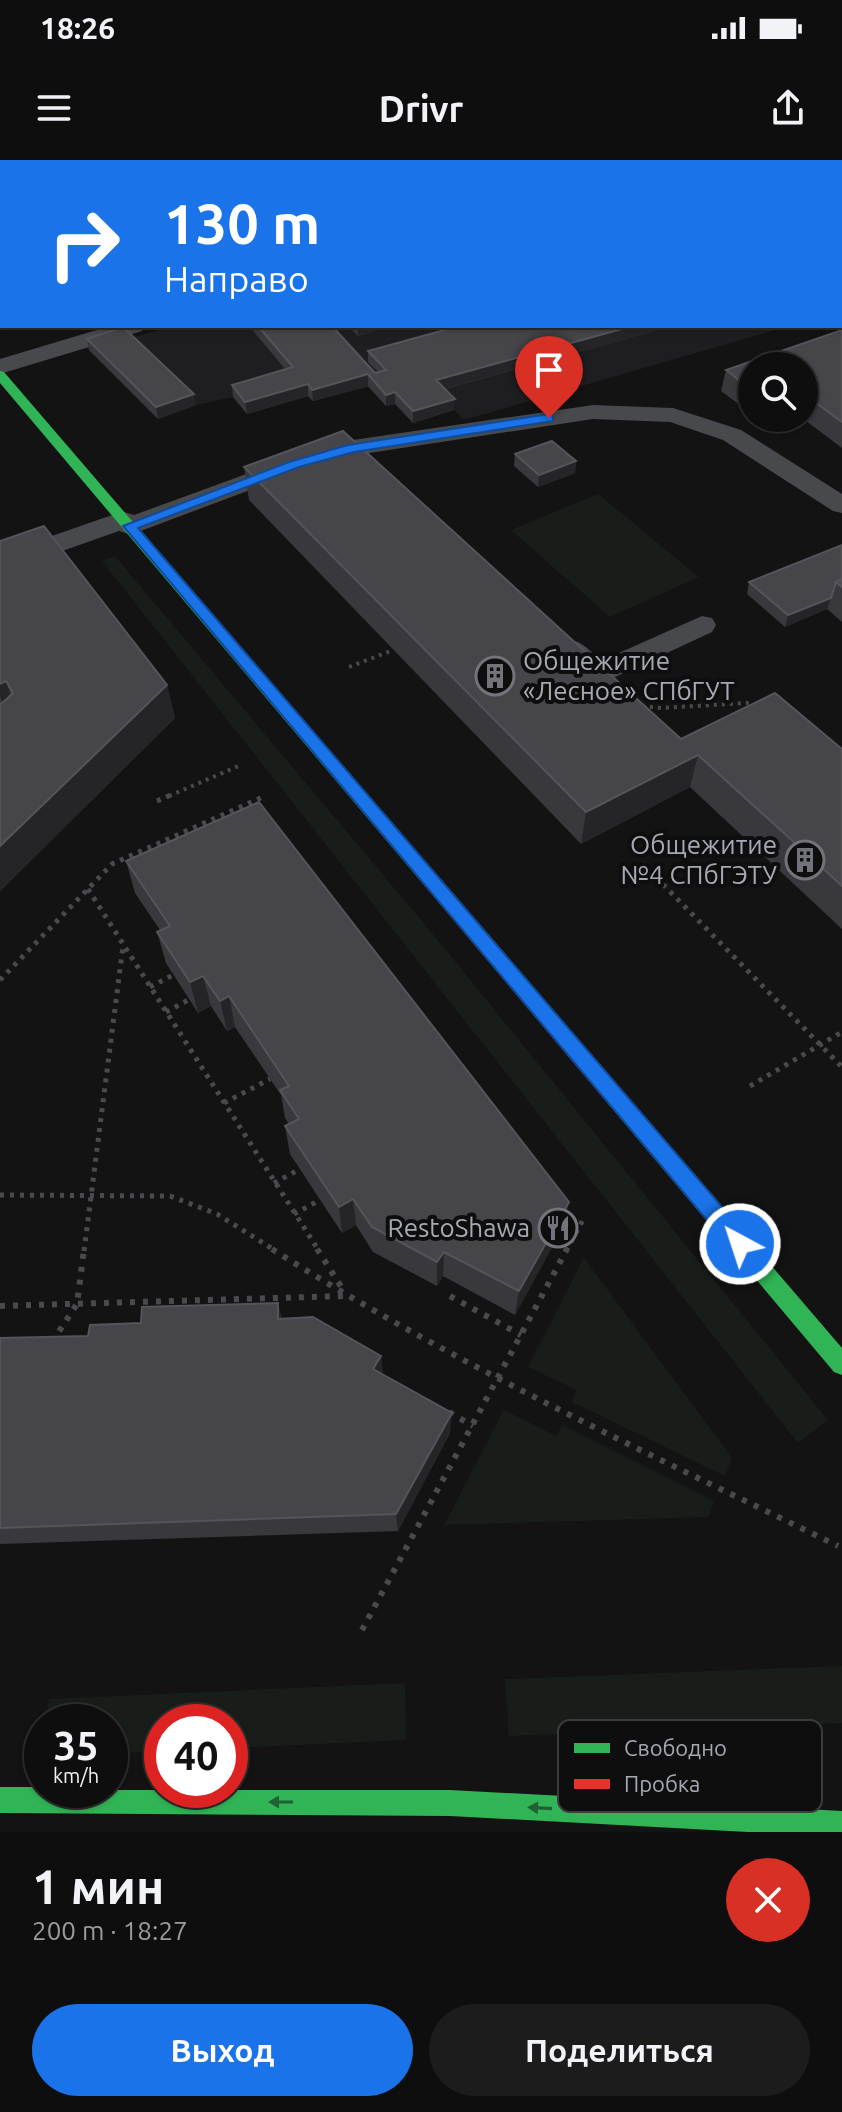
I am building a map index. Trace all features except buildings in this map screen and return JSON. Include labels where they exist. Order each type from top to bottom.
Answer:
[{"type":"street","points":[[0,375],[842,1364]]},
{"type":"street","points":[[0,1800],[450,1803],[558,1809]]},
{"type":"street","points":[[618,1812],[842,1824]]},
{"type":"lane","points":[[0,367],[127,328]]},
{"type":"lane","points":[[0,564],[122,517],[353,448],[593,412],[673,415],[732,435],[842,505]]},
{"type":"lane","points":[[353,448],[376,470]]},
{"type":"lane","points":[[0,537],[122,517]]},
{"type":"lane","points":[[551,632],[598,675],[702,625]]},
{"type":"path","points":[[349,667],[393,650]]},
{"type":"path","points":[[598,675],[632,704],[661,708],[747,703],[760,707]]},
{"type":"path","points":[[157,801],[241,765]]},
{"type":"path","points":[[0,980],[112,864],[265,796]]},
{"type":"path","points":[[642,863],[842,1067]]},
{"type":"path","points":[[88,889],[346,1296]]},
{"type":"path","points":[[48,1348],[77,1304],[123,946]]},
{"type":"path","points":[[150,987],[173,975]]},
{"type":"path","points":[[166,1012],[190,999]]},
{"type":"path","points":[[750,1086],[842,1032]]},
{"type":"path","points":[[224,1103],[270,1079]]},
{"type":"path","points":[[274,1183],[300,1169]]},
{"type":"path","points":[[0,1195],[170,1196],[217,1214],[346,1296],[497,1379],[838,1546]]},
{"type":"path","points":[[294,1214],[320,1200]]},
{"type":"path","points":[[362,1630],[585,1216]]},
{"type":"path","points":[[0,1306],[346,1296]]},
{"type":"path","points":[[450,1296],[521,1335]]},
{"type":"path","points":[[231,1299],[231,1313]]},
{"type":"path","points":[[180,1315],[181,1301]]},
{"type":"path","points":[[436,1405],[473,1426]]},
{"type":"shaded area","points":[[165,328],[782,328],[464,420],[454,410],[413,423],[396,404],[386,406],[368,387],[313,401],[308,396],[247,414],[233,397],[196,405],[158,419],[89,350]]},
{"type":"shaded area","points":[[598,494],[699,577],[610,617],[511,530]]},
{"type":"shaded area","points":[[115,556],[432,933],[828,1420],[798,1443],[102,561]]},
{"type":"shaded area","points":[[584,1258],[732,1458],[725,1476],[572,1402],[577,1390],[528,1367]]},
{"type":"shaded area","points":[[504,1410],[556,1436],[562,1425],[714,1501],[708,1517],[444,1525]]},
{"type":"shaded area","points":[[842,1666],[842,1723],[822,1724],[822,1720],[558,1720],[558,1734],[509,1736],[505,1679]]},
{"type":"shaded area","points":[[405,1683],[406,1740],[248,1747],[248,1704],[144,1704],[144,1752],[128,1753],[128,1704],[48,1704],[49,1699]]},
{"type":"traffic: fast","points":[[0,375],[425,874]]},
{"type":"traffic: fast","points":[[607,1088],[842,1364]]},
{"type":"traffic: fast","points":[[0,1800],[450,1803],[558,1809]]},
{"type":"traffic: fast","points":[[618,1812],[842,1824]]},
{"type":"traffic: jam","points":[[425,874],[607,1088]]},
{"type":"place","name":"Общежитие «Лесное» СПбГУТ","points":[[495,676]]},
{"type":"place","name":"Общежитие №4 СПбГЭТУ","points":[[805,860]]},
{"type":"place","name":"RestoShawa","points":[[558,1228]]},
{"type":"route","points":[[549,418],[353,448],[294,465],[129,526],[740,1244]]}]
